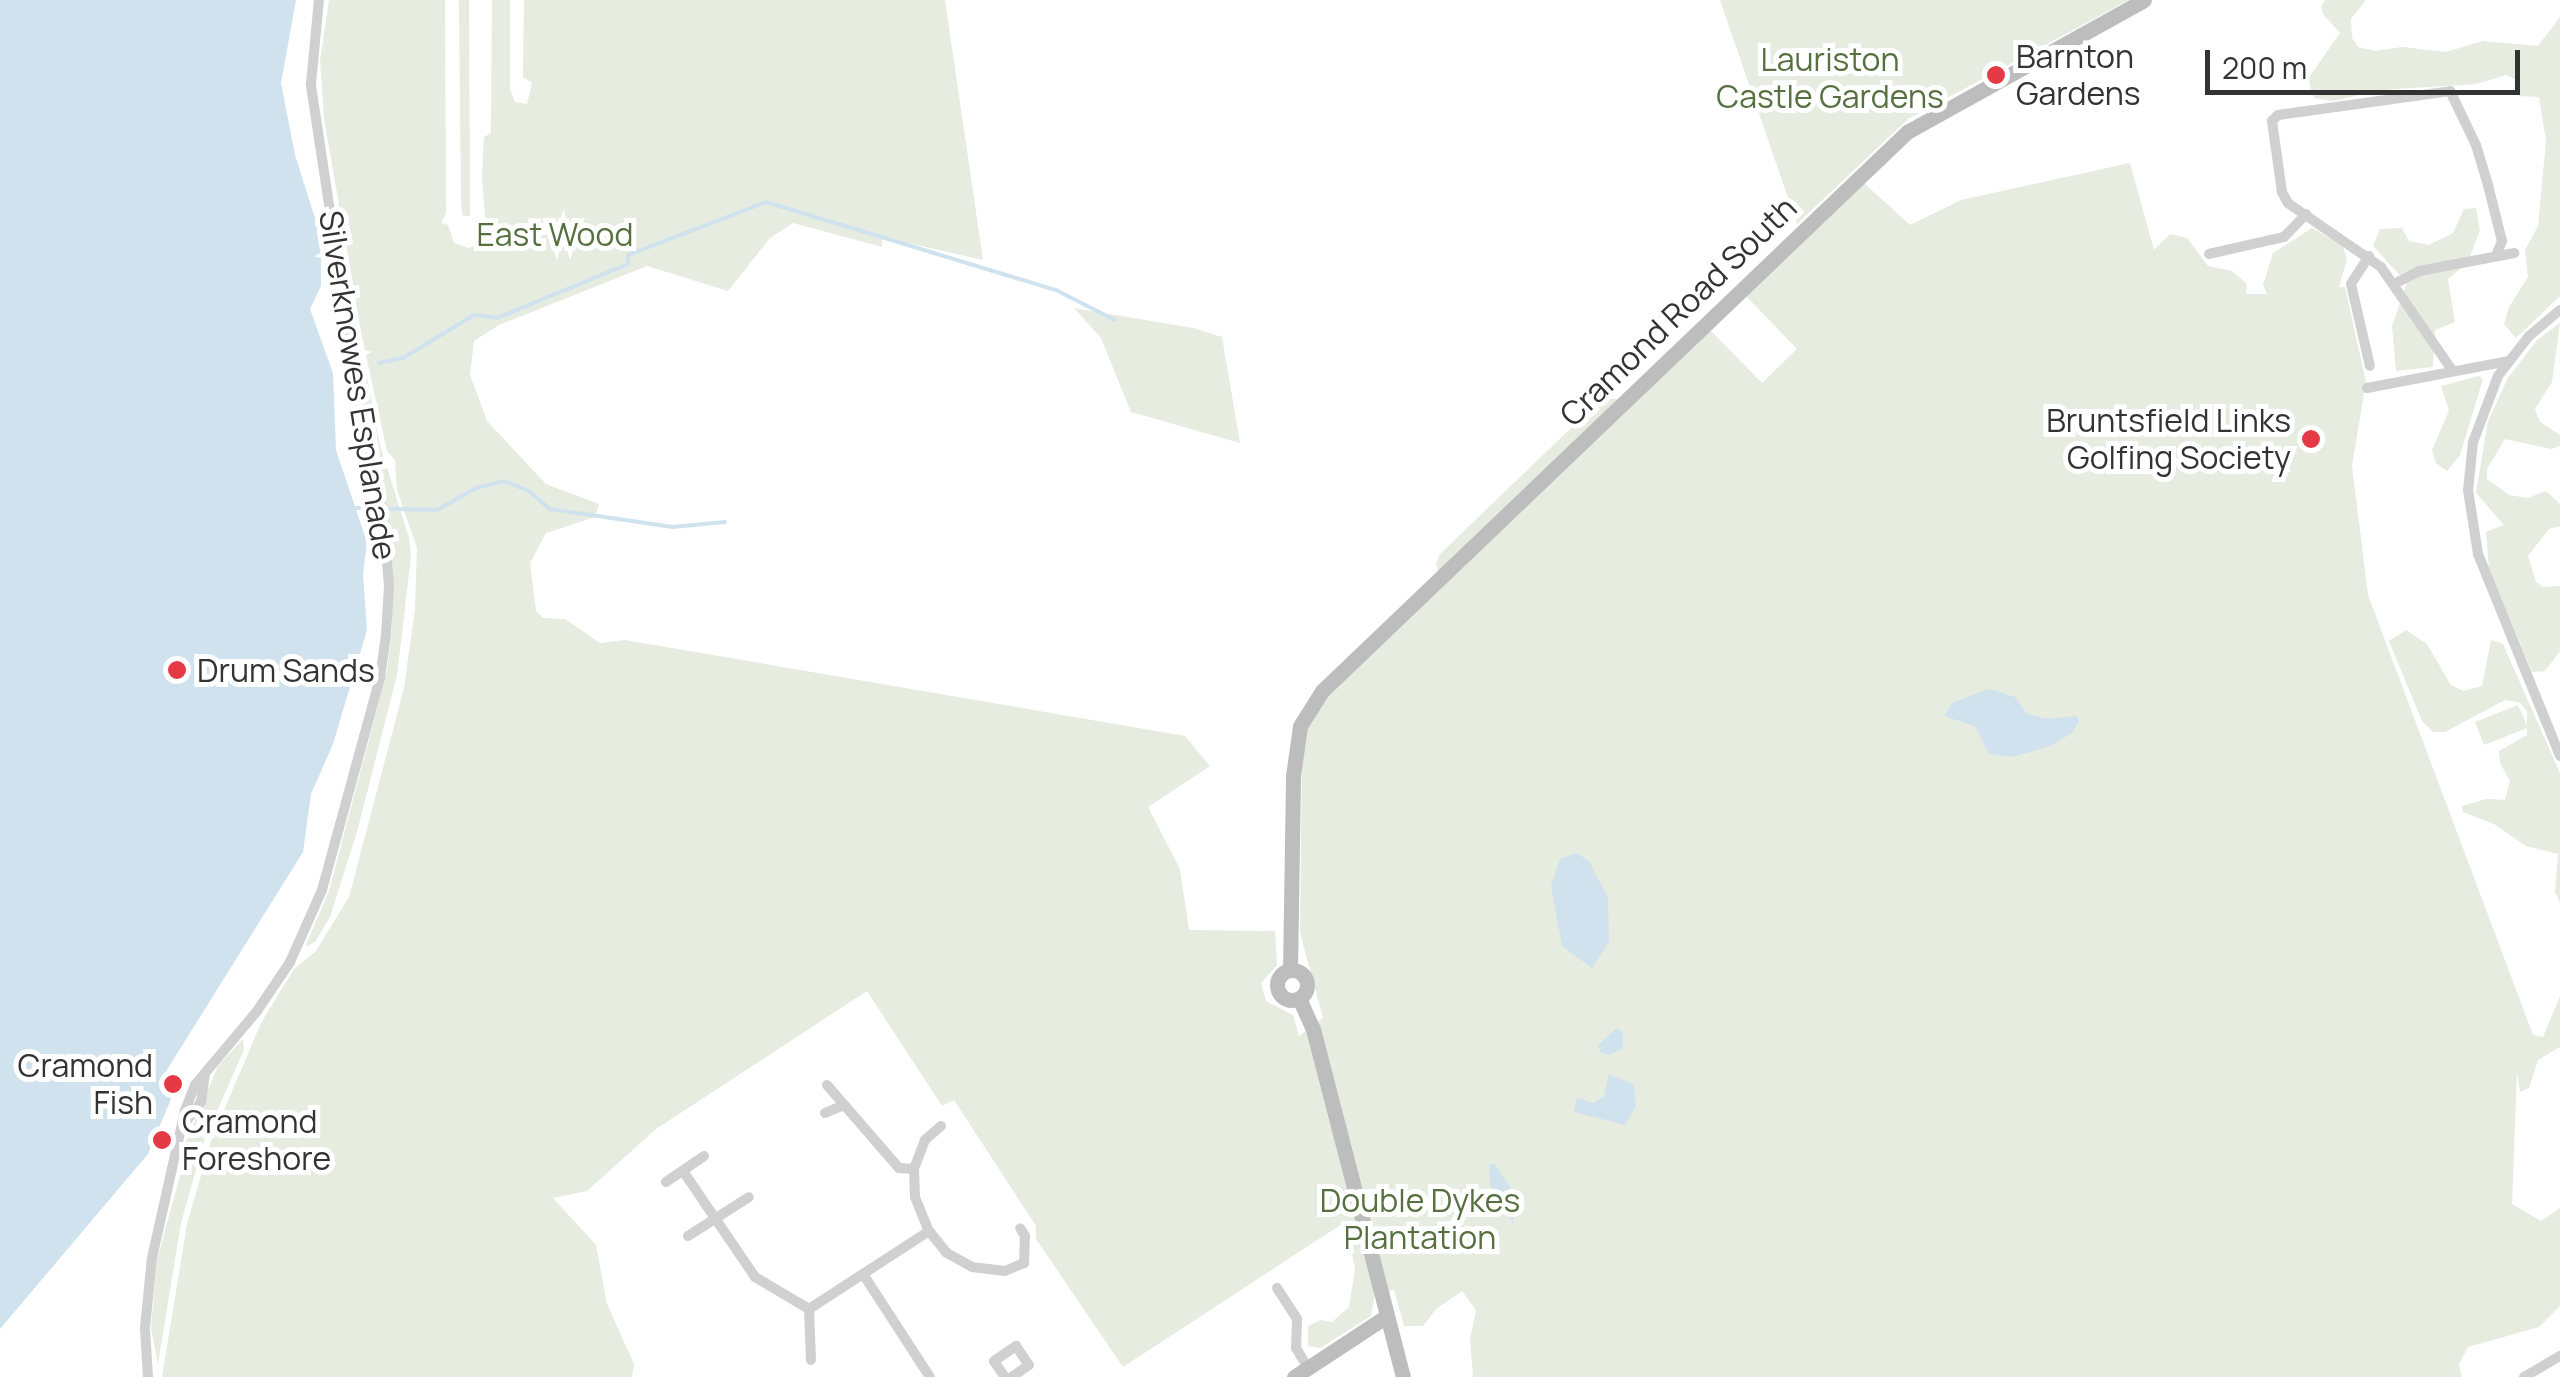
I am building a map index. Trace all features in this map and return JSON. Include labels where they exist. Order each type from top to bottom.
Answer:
[{"type":"street","name":"Silverknowes Esplanade","points":[[148,1377],[145,1328],[152,1258],[184,1124],[200,1102],[206,1073],[290,962],[322,890],[380,678],[386,635],[389,586],[385,530],[359,403],[311,84],[319,0]]},
{"type":"street","name":"Cramond Road South","points":[[1387,1316],[1314,1029],[1299,998],[1306,981],[1290,970],[1293,776],[1300,726],[1340,672],[1908,132],[2144,0]]},
{"type":"street","points":[[2452,370],[2394,284],[2369,256],[2288,202],[2282,192],[2272,121],[2278,115],[2450,92],[2476,146],[2502,240],[2496,256]]},
{"type":"street","points":[[2209,254],[2227,256],[2284,236],[2306,214]]},
{"type":"street","points":[[2394,284],[2419,271],[2514,253]]},
{"type":"street","points":[[2369,256],[2351,284],[2370,366]]},
{"type":"street","points":[[2560,310],[2508,361],[2489,396],[2473,442],[2470,522],[2478,554],[2560,756]]},
{"type":"street","points":[[2367,388],[2508,361]]},
{"type":"street","points":[[827,1085],[898,1168],[914,1169]]},
{"type":"street","points":[[825,1114],[844,1105]]},
{"type":"street","points":[[941,1126],[925,1140],[914,1169],[915,1197],[929,1231],[947,1252],[972,1267],[1005,1271],[1024,1263],[1025,1236],[1020,1228]]},
{"type":"street","points":[[666,1182],[704,1156]]},
{"type":"street","points":[[682,1170],[754,1277],[809,1309]]},
{"type":"street","points":[[688,1236],[748,1197]]},
{"type":"street","points":[[809,1309],[929,1231]]},
{"type":"street","points":[[863,1274],[930,1377]]},
{"type":"street","points":[[1278,1288],[1298,1319],[1296,1348],[1308,1368]]},
{"type":"street","points":[[809,1309],[811,1360]]},
{"type":"street","points":[[1294,1377],[1387,1316],[1403,1377]]},
{"type":"street","points":[[2524,1377],[2560,1356]]},
{"type":"green space","points":[[329,0],[445,0],[446,213],[441,223],[448,225],[454,243],[469,248],[481,243],[486,229],[482,177],[484,137],[491,133],[492,0],[510,0],[510,89],[515,102],[527,104],[532,83],[523,77],[524,0],[945,0],[983,260],[882,237],[882,247],[793,223],[770,238],[728,291],[647,266],[499,325],[474,341],[470,375],[487,421],[546,484],[599,504],[595,517],[546,533],[530,563],[536,611],[543,618],[565,619],[600,643],[625,640],[1185,736],[1210,766],[1148,807],[1180,869],[1189,930],[1275,931],[1277,965],[1261,983],[1266,1001],[1293,1015],[1299,1036],[1323,1018],[1300,933],[1302,758],[1310,712],[1440,580],[1436,564],[1440,554],[1596,404],[1607,398],[1631,401],[1709,329],[1762,383],[1797,349],[1744,294],[1864,183],[1910,225],[1961,200],[2130,163],[2154,250],[2170,234],[2187,238],[2208,266],[2232,271],[2247,284],[2246,294],[2267,294],[2263,285],[2273,253],[2312,228],[2343,246],[2347,259],[2339,287],[2345,287],[2366,382],[2352,466],[2368,595],[2533,1035],[2543,1037],[2560,996],[2560,1047],[2538,1060],[2529,1088],[2520,1092],[2517,1071],[2512,1204],[2541,1221],[2560,1208],[2560,1306],[2539,1327],[2468,1347],[2459,1364],[2462,1377],[1473,1377],[1470,1339],[1476,1310],[1462,1291],[1436,1309],[1423,1326],[1404,1326],[1394,1290],[1375,1294],[1371,1316],[1320,1348],[1308,1346],[1308,1326],[1320,1320],[1332,1322],[1349,1307],[1355,1269],[1345,1222],[1123,1367],[1036,1239],[1036,1226],[954,1100],[942,1106],[867,991],[656,1129],[587,1191],[553,1198],[596,1245],[607,1304],[634,1364],[632,1377],[162,1377],[187,1224],[211,1141],[261,1023],[294,969],[316,951],[349,897],[404,688],[415,609],[417,548],[397,490],[395,460],[387,451],[362,337],[324,118],[320,61]]},
{"type":"green space","points":[[459,0],[469,0],[470,216],[463,216],[461,203]]},
{"type":"green space","name":"Lauriston Castle Gardens","points":[[1720,0],[2129,0],[1908,119],[1797,224]]},
{"type":"green space","points":[[2325,0],[2366,0],[2351,19],[2352,38],[2358,47],[2375,51],[2402,47],[2446,52],[2483,41],[2538,46],[2560,17],[2560,296],[2516,338],[2504,324],[2509,307],[2528,277],[2525,250],[2538,226],[2546,141],[2539,97],[2519,96],[2515,79],[2506,75],[2476,84],[2381,90],[2333,101],[2314,98],[2308,79],[2340,33],[2323,14],[2321,6]]},
{"type":"green space","points":[[2476,208],[2480,230],[2468,262],[2448,279],[2455,322],[2435,330],[2433,367],[2396,371],[2392,326],[2407,283],[2373,246],[2380,229],[2402,228],[2409,241],[2429,245],[2453,233],[2464,209]]},
{"type":"green space","points":[[1074,308],[1193,328],[1222,337],[1240,443],[1131,412],[1101,338]]},
{"type":"green space","points":[[2560,323],[2552,382],[2535,409],[2540,422],[2560,435],[2560,446],[2551,449],[2505,439],[2487,469],[2487,479],[2509,495],[2528,498],[2546,491],[2560,504],[2560,526],[2549,529],[2528,556],[2536,582],[2543,587],[2560,586],[2560,651],[2545,671],[2532,672],[2489,568],[2486,532],[2504,525],[2476,493],[2488,421],[2508,378],[2537,340]]},
{"type":"green space","points":[[364,361],[380,445],[409,538],[411,557],[397,675],[357,832],[330,917],[315,942],[305,947],[329,891],[387,671],[392,629],[391,537],[362,403]]},
{"type":"green space","points":[[2479,376],[2483,379],[2460,455],[2447,471],[2436,463],[2432,450],[2449,411],[2441,386]]},
{"type":"green space","points":[[2406,630],[2427,644],[2451,685],[2463,691],[2482,686],[2491,640],[2503,644],[2560,773],[2560,903],[2555,892],[2558,854],[2526,846],[2494,824],[2463,812],[2462,806],[2486,799],[2505,800],[2510,781],[2500,763],[2499,751],[2527,735],[2527,728],[2484,745],[2475,722],[2518,705],[2527,725],[2527,711],[2519,702],[2505,700],[2445,732],[2433,732],[2422,721],[2389,641]]},
{"type":"green space","points":[[243,1039],[244,1050],[205,1138],[181,1223],[158,1364],[151,1328],[157,1260],[185,1158],[185,1144],[218,1066]]},
{"type":"water","name":"Drum Sands","points":[[0,0],[296,0],[281,83],[295,155],[321,237],[321,286],[310,309],[333,373],[336,450],[367,542],[363,574],[367,630],[333,744],[311,794],[303,852],[160,1081],[171,1099],[148,1154],[0,1329]]},
{"type":"water","points":[[1989,689],[2015,697],[2027,714],[2048,719],[2076,716],[2079,722],[2072,733],[2050,746],[2012,757],[1989,754],[1975,726],[1944,716],[1952,703]]},
{"type":"water","points":[[1576,853],[1589,861],[1608,898],[1609,942],[1592,968],[1562,946],[1551,886],[1560,859]]},
{"type":"water","points":[[1617,1028],[1623,1032],[1622,1049],[1609,1055],[1600,1052],[1598,1045]]},
{"type":"water","points":[[1609,1074],[1633,1084],[1636,1106],[1625,1125],[1574,1112],[1577,1098],[1594,1103],[1604,1096]]},
{"type":"water","points":[[1489,1164],[1495,1164],[1510,1187],[1515,1205],[1513,1223],[1490,1185]]},
{"type":"waterway","points":[[379,363],[403,358],[474,315],[497,318],[628,264],[628,255],[766,202],[1056,290],[1115,320]]},
{"type":"waterway","points":[[356,508],[437,510],[476,488],[504,481],[529,491],[550,509],[673,527],[725,522]]},
{"type":"place","name":"Barnton Gardens","points":[[1996,75]]},
{"type":"place","name":"Bruntsfield Links Golfing Society","points":[[2311,439]]},
{"type":"place","name":"Drum Sands","points":[[177,670]]},
{"type":"place","name":"Cramond Fish","points":[[173,1084]]},
{"type":"place","name":"Cramond Foreshore","points":[[162,1140]]},
{"type":"park label","name":"East Wood","points":[[555,234]]},
{"type":"park label","name":"Double Dykes Plantation","points":[[1420,1220]]}]
